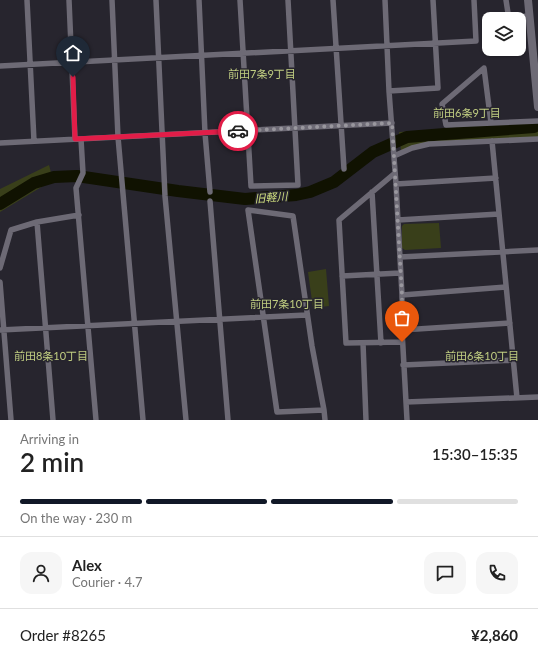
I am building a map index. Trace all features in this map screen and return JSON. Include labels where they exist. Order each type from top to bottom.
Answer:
[{"type":"main road","points":[[528,0],[538,107]]},
{"type":"street","points":[[27,0],[34,141]]},
{"type":"street","points":[[70,0],[78,139],[83,174],[76,188],[96,420]]},
{"type":"street","points":[[112,0],[118,137],[143,420]]},
{"type":"street","points":[[156,0],[165,196],[186,420]]},
{"type":"street","points":[[199,0],[205,133],[210,192]]},
{"type":"street","points":[[240,0],[251,186],[298,185],[288,0]]},
{"type":"street","points":[[333,0],[344,169]]},
{"type":"street","points":[[385,0],[389,91],[402,295],[402,342],[407,420]]},
{"type":"street","points":[[389,91],[438,88],[433,0]]},
{"type":"street","points":[[0,66],[336,47],[476,41],[474,0]]},
{"type":"street","points":[[506,0],[508,13],[512,17],[529,16]]},
{"type":"street","points":[[491,123],[484,68],[442,104],[446,125],[538,121]]},
{"type":"street","points":[[0,143],[392,123]]},
{"type":"street","points":[[394,153],[429,144],[538,139]]},
{"type":"street","points":[[492,141],[517,398]]},
{"type":"street","points":[[394,173],[338,220],[346,343],[402,342]]},
{"type":"street","points":[[396,184],[496,178]]},
{"type":"street","points":[[372,192],[381,343]]},
{"type":"street","points":[[210,201],[228,420]]},
{"type":"street","points":[[324,410],[277,412],[248,210],[293,216],[307,315],[324,410],[325,420]]},
{"type":"street","points":[[0,268],[11,230],[37,222],[79,214]]},
{"type":"street","points":[[398,220],[499,214]]},
{"type":"street","points":[[37,222],[52,420]]},
{"type":"street","points":[[400,257],[538,250]]},
{"type":"street","points":[[342,276],[400,273]]},
{"type":"street","points":[[0,282],[2,330],[11,420]]},
{"type":"street","points":[[402,295],[506,287]]},
{"type":"street","points":[[2,330],[307,315]]},
{"type":"street","points":[[402,330],[510,323]]},
{"type":"street","points":[[363,343],[366,420]]},
{"type":"street","points":[[404,365],[513,360]]},
{"type":"street","points":[[406,402],[538,397]]},
{"type":"green space","points":[[538,124],[538,138],[426,143],[401,151],[399,132]]},
{"type":"green space","points":[[49,165],[53,180],[0,212],[0,189]]},
{"type":"green space","points":[[439,223],[441,248],[405,250],[402,248],[402,226],[404,224]]},
{"type":"green space","points":[[326,269],[329,306],[313,308],[308,272]]},
{"type":"waterway","name":"旧軽川","points":[[0,204],[34,183],[54,177],[77,176],[245,199],[296,195],[310,192],[334,182],[373,152],[407,137],[534,127]]},
{"type":"way so far","points":[[238,131],[392,123],[402,295],[402,342]]},
{"type":"district","name":"前田7条9丁目","points":[[262,73]]},
{"type":"district","name":"前田6条9丁目","points":[[467,112]]},
{"type":"district","name":"前田7条10丁目","points":[[287,303]]},
{"type":"district","name":"前田8条10丁目","points":[[51,355]]},
{"type":"district","name":"前田6条10丁目","points":[[482,355]]},
{"type":"route","points":[[73,77],[75,139],[238,131]]}]
